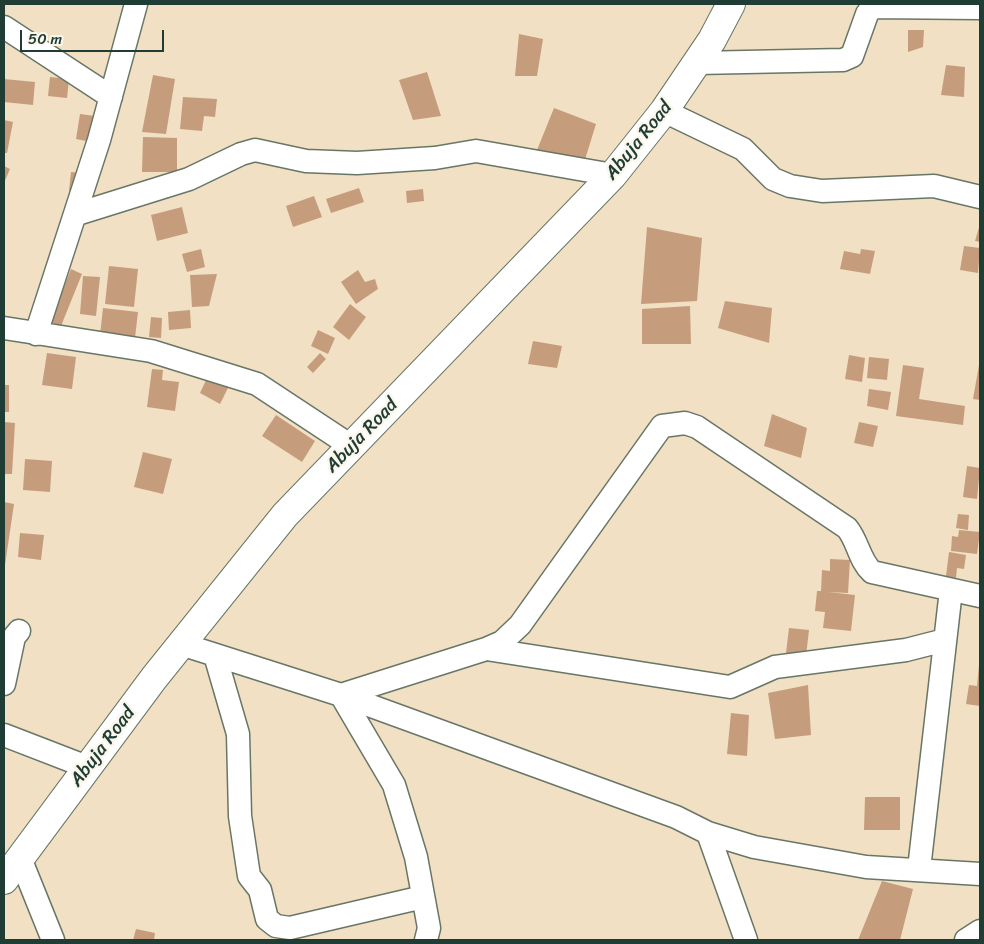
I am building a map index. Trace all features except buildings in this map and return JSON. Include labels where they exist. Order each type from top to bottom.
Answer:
[{"type":"main road","name":"Abuja Road","points":[[4,880],[181,644],[286,515],[613,175],[664,111],[712,40],[731,4]]},
{"type":"street","points":[[36,334],[77,214],[136,4]]},
{"type":"street","points":[[697,63],[843,60],[852,56],[867,14],[872,7],[980,8]]},
{"type":"street","points":[[4,27],[111,97]]},
{"type":"street","points":[[664,111],[743,149],[773,179],[790,186],[822,192],[934,186],[980,197]]},
{"type":"street","points":[[77,214],[189,179],[241,154],[255,150],[306,161],[358,163],[435,158],[476,151],[613,175]]},
{"type":"street","points":[[4,328],[151,351],[257,384],[352,446]]},
{"type":"street","points":[[340,695],[486,649],[502,642],[520,626],[662,426],[674,423],[685,423],[697,427],[847,528],[852,534],[866,566],[872,572],[980,596]]},
{"type":"street","points":[[920,869],[951,590]]},
{"type":"street","points":[[4,684],[14,637],[19,630]]},
{"type":"street","points":[[486,649],[730,687],[775,667],[906,650],[945,640]]},
{"type":"street","points":[[181,644],[340,695],[676,818],[708,833],[754,847],[866,867],[980,874]]},
{"type":"street","points":[[215,655],[238,734],[240,816],[249,876],[260,890],[267,919],[276,926],[290,928],[423,897]]},
{"type":"street","points":[[340,695],[394,785],[416,858],[429,928],[426,940]]},
{"type":"street","points":[[4,735],[87,767]]},
{"type":"street","points":[[708,833],[746,940]]},
{"type":"street","points":[[20,858],[53,940]]},
{"type":"street","points":[[966,940],[980,931]]}]
